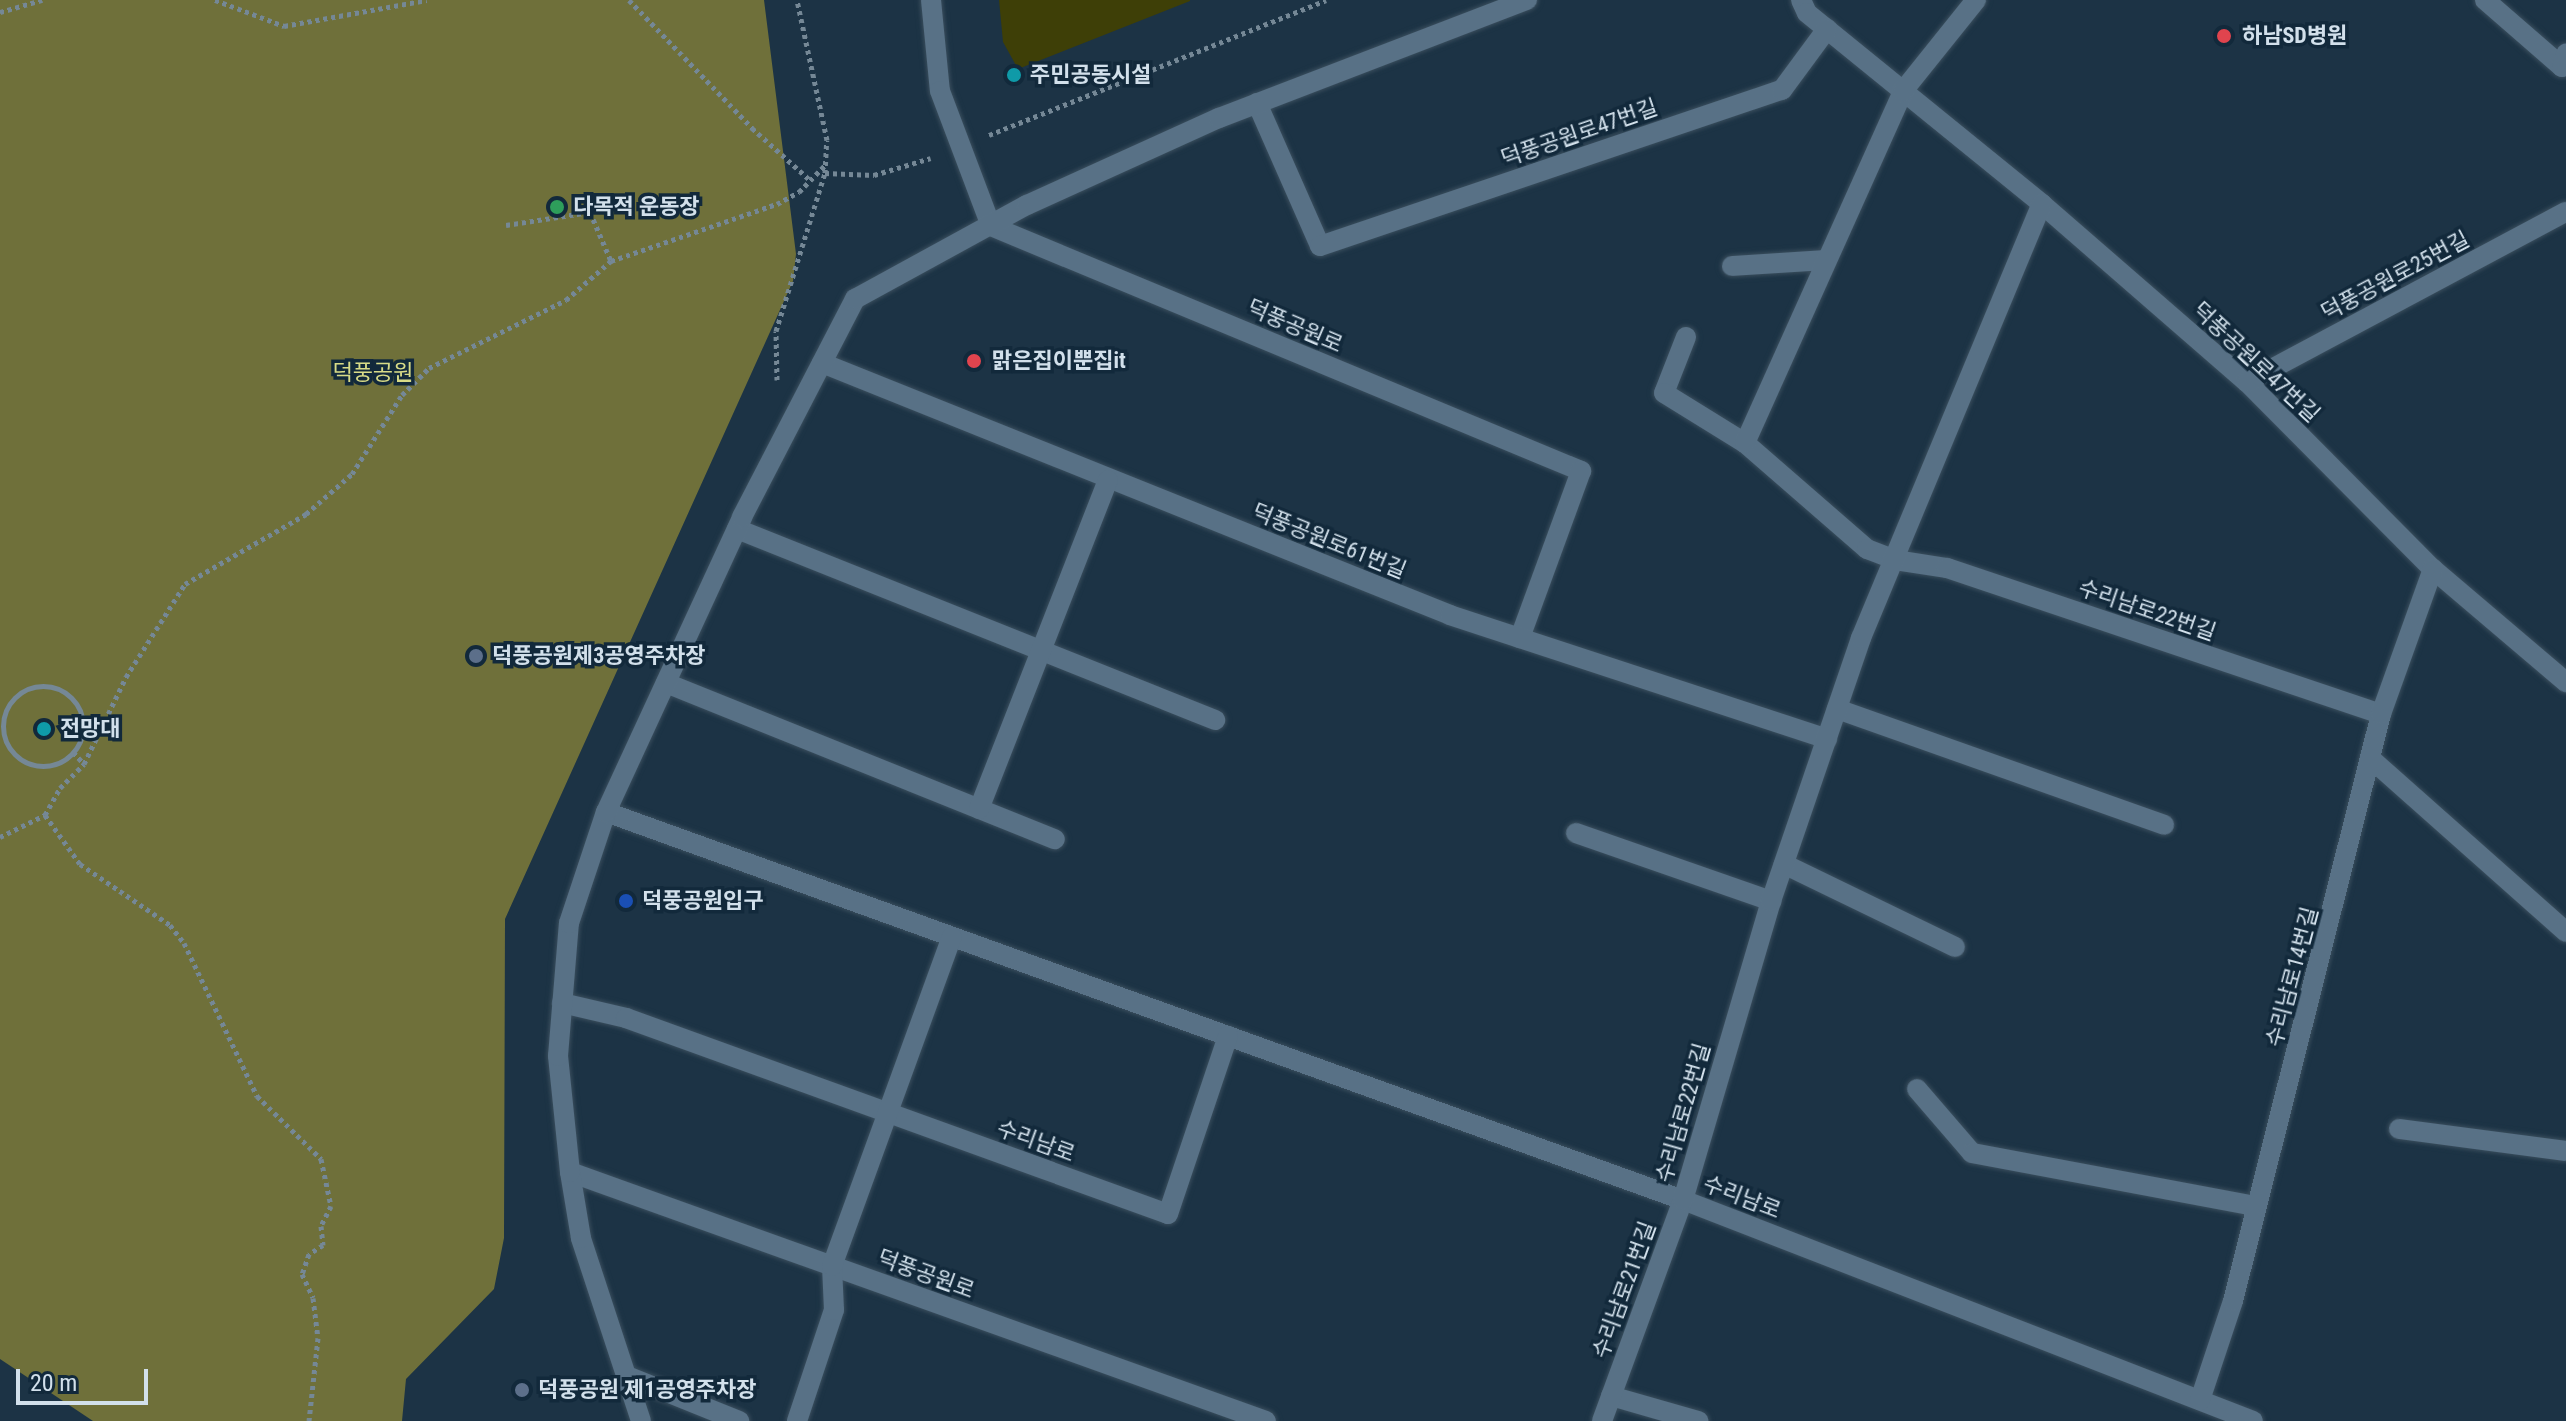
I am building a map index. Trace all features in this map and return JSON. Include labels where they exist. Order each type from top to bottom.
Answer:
[{"type":"street","points":[[931,0],[933,60],[960,147],[991,226]]},
{"type":"street","points":[[641,1421],[581,1238],[570,1172],[558,1056],[569,923],[606,812],[737,529],[855,299],[991,226],[1257,103],[1527,0]]},
{"type":"street","name":"덕풍공원로47번길","points":[[1801,0],[1827,29],[2042,204],[2247,382],[2433,569],[2563,672]]},
{"type":"street","points":[[1745,443],[1824,260],[1903,91],[1976,0]]},
{"type":"street","points":[[2485,0],[2565,64]]},
{"type":"street","name":"덕풍공원로47번길","points":[[1257,103],[1320,246],[1782,90],[1827,29]]},
{"type":"street","name":"수리남로22번길","points":[[1683,1200],[1771,901],[1837,709],[2042,204]]},
{"type":"street","name":"덕풍공원로25번길","points":[[2247,382],[2566,212]]},
{"type":"street","name":"덕풍공원로","points":[[991,226],[1581,471],[1520,638]]},
{"type":"street","points":[[1732,266],[1824,260]]},
{"type":"street","name":"수리남로22번길","points":[[1686,337],[1664,393],[1745,443],[1867,549],[1895,560],[1947,568],[2381,714]]},
{"type":"street","name":"덕풍공원로61번길","points":[[822,363],[1108,480],[1520,638],[1827,739]]},
{"type":"street","points":[[979,809],[1108,480]]},
{"type":"street","points":[[737,529],[1039,653],[1215,720]]},
{"type":"street","name":"수리남로14번길","points":[[2200,1400],[2233,1301],[2381,714],[2433,569]]},
{"type":"street","points":[[666,683],[1055,839]]},
{"type":"street","points":[[1837,709],[2164,825]]},
{"type":"street","points":[[2370,758],[2566,932]]},
{"type":"street","name":"수리남로","points":[[606,812],[1683,1200],[2200,1400],[2240,1419]]},
{"type":"street","points":[[1576,833],[1771,901]]},
{"type":"street","points":[[1784,864],[1955,947]]},
{"type":"street","points":[[797,1421],[834,1310],[832,1266],[952,937]]},
{"type":"street","points":[[562,1003],[626,1018],[888,1113]]},
{"type":"street","name":"수리남로","points":[[888,1113],[1168,1214],[1228,1036]]},
{"type":"street","points":[[1917,1089],[1972,1153],[2255,1206]]},
{"type":"street","points":[[2399,1129],[2566,1151]]},
{"type":"street","name":"덕풍공원로","points":[[570,1172],[1266,1421]]},
{"type":"street","name":"수리남로21번길","points":[[1602,1421],[1683,1200]]},
{"type":"street","points":[[627,1376],[739,1421]]},
{"type":"street","points":[[1611,1396],[1698,1421]]},
{"type":"path","points":[[0,12],[42,0]]},
{"type":"path","points":[[215,0],[284,26],[427,0]]},
{"type":"path","points":[[629,0],[752,128],[810,180]]},
{"type":"path","points":[[793,419],[776,377],[775,343],[825,173],[827,140],[797,0]]},
{"type":"path","points":[[825,173],[874,175],[960,147],[1326,0]]},
{"type":"path","points":[[0,837],[45,815],[60,788],[84,764],[126,677],[185,584],[306,514],[352,474],[402,395],[429,368],[566,300],[611,261],[777,204],[826,164]]},
{"type":"path","points":[[506,225],[590,212],[611,261]]},
{"type":"path","points":[[41,686],[66,693],[76,702],[83,728],[73,752],[51,766],[38,766],[14,755],[3,731],[16,695],[41,686]]},
{"type":"path","points":[[73,752],[84,764]]},
{"type":"path","points":[[45,815],[80,864],[170,925],[184,943],[257,1096],[321,1159],[331,1206],[321,1226],[323,1245],[309,1254],[302,1274],[313,1298],[318,1338],[309,1421]]},
{"type":"shaded area","points":[[999,0],[1190,1],[1018,69],[1003,42]]},
{"type":"green space","name":"덕풍공원","points":[[0,0],[764,0],[796,254],[793,281],[505,919],[504,1238],[494,1289],[406,1379],[402,1421],[93,1421],[0,1359]]},
{"type":"place","name":"하남SD병원","points":[[2224,36]]},
{"type":"place","name":"주민공동시설","points":[[1014,75]]},
{"type":"place","name":"다목적 운동장","points":[[557,207]]},
{"type":"place","name":"맑은집이뿐집it","points":[[974,361]]},
{"type":"place","name":"덕풍공원제3공영주차장","points":[[476,656]]},
{"type":"place","name":"전망대","points":[[44,729]]},
{"type":"place","name":"덕풍공원입구","points":[[626,901]]},
{"type":"place","name":"덕풍공원 제1공영주차장","points":[[522,1390]]}]
